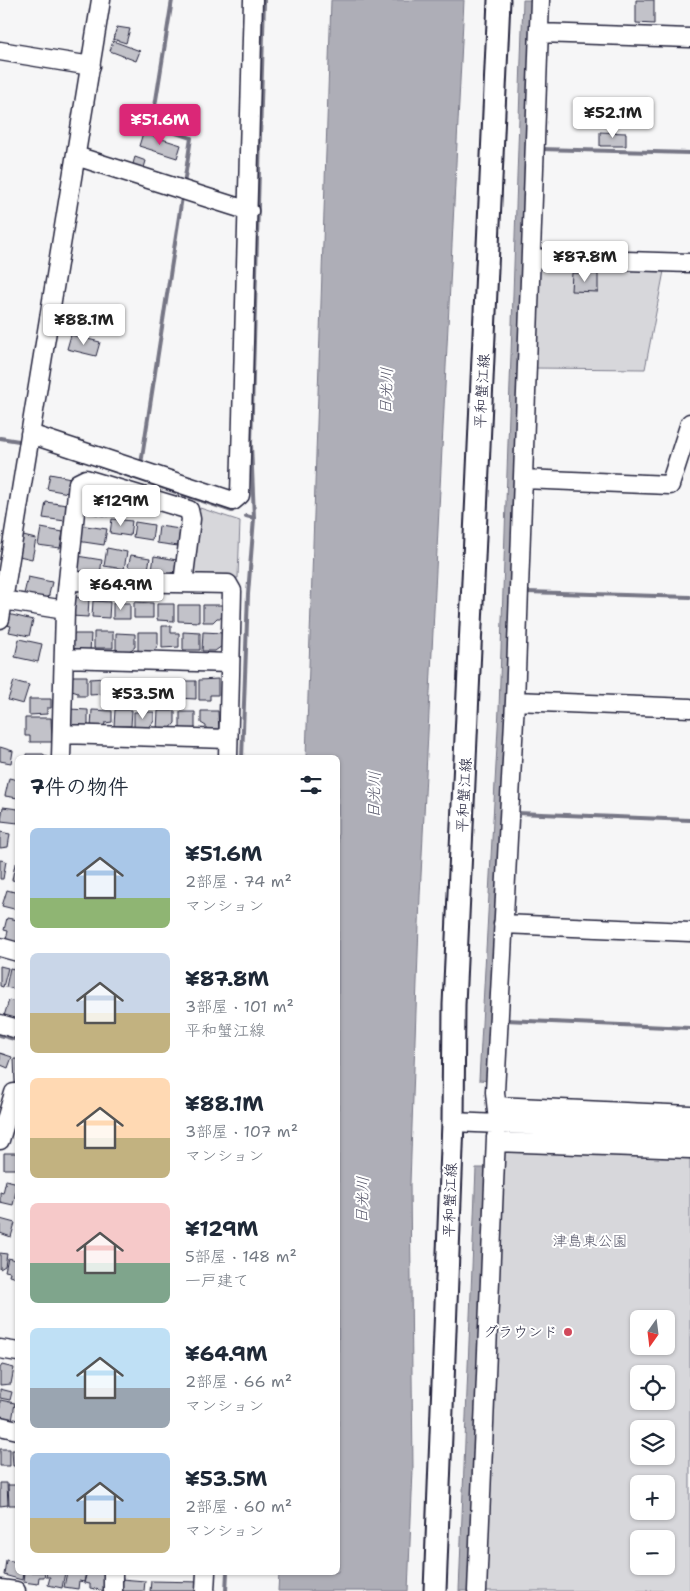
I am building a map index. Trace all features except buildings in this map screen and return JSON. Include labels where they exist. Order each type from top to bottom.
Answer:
[{"type":"main road","name":"平和蟹江線","points":[[435,1591],[453,1122],[455,996],[499,0]]},
{"type":"street","points":[[0,619],[7,537],[30,434],[101,0]]},
{"type":"street","points":[[30,434],[233,501],[240,495],[253,0]]},
{"type":"street","points":[[540,0],[515,701],[495,1092],[497,1109],[690,1115]]},
{"type":"street","points":[[539,33],[690,38]]},
{"type":"street","points":[[0,51],[91,66]]},
{"type":"street","points":[[76,156],[248,211]]},
{"type":"street","points":[[531,258],[690,263]]},
{"type":"street","points":[[523,479],[670,485],[690,423]]},
{"type":"street","points":[[62,755],[65,610],[78,483],[86,479],[189,510],[191,519],[183,583]]},
{"type":"street","points":[[68,581],[228,584],[232,591],[228,755]]},
{"type":"street","points":[[3,600],[65,610]]},
{"type":"street","points":[[64,658],[230,663]]},
{"type":"street","points":[[515,701],[690,708]]},
{"type":"street","points":[[62,734],[228,739]]},
{"type":"street","points":[[503,924],[690,932]]},
{"type":"street","points":[[0,947],[15,951]]},
{"type":"street","points":[[0,1024],[15,1028]]},
{"type":"street","points":[[0,1140],[15,1093]]},
{"type":"street","points":[[453,1122],[690,1132]]},
{"type":"street","points":[[477,1591],[496,1140],[690,1149]]},
{"type":"street","points":[[0,1349],[15,1352]]},
{"type":"street","points":[[0,1426],[15,1429]]},
{"type":"street","points":[[113,1575],[113,1591]]},
{"type":"street","points":[[205,1591],[206,1575]]},
{"type":"street","points":[[0,1588],[16,1591]]},
{"type":"green space","points":[[536,266],[665,266],[645,369],[532,368]]},
{"type":"green space","points":[[200,508],[240,521],[238,578],[196,578],[191,574]]},
{"type":"green space","name":"グラウンド","points":[[502,1150],[690,1155],[690,1591],[484,1591]]},
{"type":"water","name":"日光川","points":[[331,0],[464,0],[420,896],[410,1183],[413,1470],[408,1591],[278,1591],[279,1575],[340,1575],[340,755],[306,755]]},
{"type":"water","points":[[523,0],[534,0],[511,685],[490,1081],[479,1080],[499,709]]},
{"type":"water","points":[[476,1168],[487,1168],[470,1591],[459,1591]]},
{"type":"waterway","points":[[172,0],[152,125],[191,138],[184,184]]},
{"type":"waterway","points":[[242,755],[248,594],[254,518],[251,444],[264,0]]},
{"type":"waterway","points":[[540,149],[690,153]]},
{"type":"waterway","points":[[141,464],[182,197]]},
{"type":"waterway","points":[[0,438],[19,441]]},
{"type":"waterway","points":[[100,466],[232,511]]},
{"type":"waterway","points":[[246,516],[254,518]]},
{"type":"waterway","points":[[527,592],[690,597]]},
{"type":"waterway","points":[[517,813],[690,820]]},
{"type":"waterway","points":[[505,1020],[690,1028]]},
{"type":"waterway","points":[[0,1035],[15,1039]]},
{"type":"waterway","points":[[226,1591],[227,1575]]},
{"type":"place","name":"グラウンド","points":[[568,1332]]},
{"type":"park label","name":"津島東公園","points":[[590,1241]]}]
